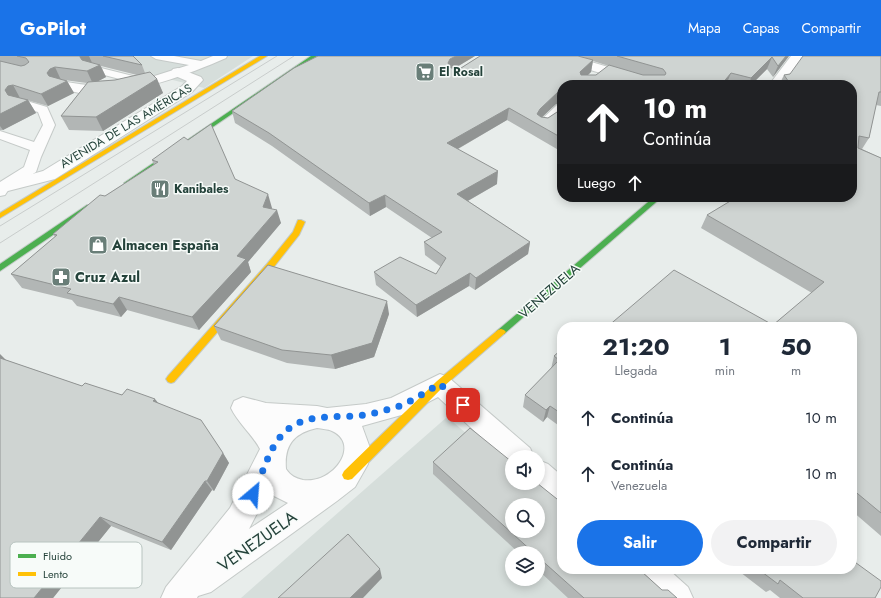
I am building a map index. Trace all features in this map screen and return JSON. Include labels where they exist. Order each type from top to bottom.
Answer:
[{"type":"main road","name":"AVENIDA DE LAS AMÉRICAS","points":[[0,216],[264,56]]},
{"type":"main road","points":[[117,189],[314,56]]},
{"type":"main road","points":[[0,268],[98,202]]},
{"type":"main road","name":"VENEZUELA","points":[[339,482],[440,384],[652,202]]},
{"type":"main road","points":[[171,380],[270,266],[296,233],[301,222]]},
{"type":"street","points":[[558,56],[637,80]]},
{"type":"street","points":[[780,80],[798,56]]},
{"type":"street","points":[[590,80],[602,70]]},
{"type":"street","points":[[1,189],[48,175],[73,161],[148,112],[187,89],[196,80],[178,72]]},
{"type":"street","points":[[544,125],[557,113]]},
{"type":"street","points":[[440,384],[513,450]]},
{"type":"street","name":"VENEZUELA","points":[[323,417],[366,415],[396,407],[440,384]]},
{"type":"street","points":[[274,448],[263,430],[243,408],[266,414],[323,417],[342,422],[351,430],[356,440],[358,451],[355,464],[339,482],[316,493],[302,494],[290,490],[279,483],[273,472],[272,460],[274,448],[281,436],[291,426],[304,420],[323,417]]},
{"type":"street","name":"VENEZUELA","points":[[182,596],[240,518],[260,481],[274,448]]},
{"type":"street","points":[[545,479],[557,490]]},
{"type":"street","name":"VENEZUELA","points":[[182,596],[339,482]]},
{"type":"street","points":[[651,574],[677,598]]},
{"type":"lane","points":[[156,56],[204,64]]},
{"type":"lane","points":[[61,85],[87,90],[118,88],[148,82],[204,64],[222,56]]},
{"type":"lane","points":[[93,69],[148,82]]},
{"type":"lane","points":[[1,189],[31,169],[34,157],[49,125],[43,110],[20,103]]},
{"type":"lane","points":[[0,135],[38,148]]},
{"type":"shaded area","points":[[79,56],[253,56],[204,88]]},
{"type":"shaded area","points":[[447,417],[505,466],[505,490],[523,490],[536,498],[505,498],[505,538],[545,538],[545,503],[557,511],[557,574],[579,574],[663,598],[241,598]]},
{"type":"building","points":[[17,56],[80,56],[82,60],[100,65],[87,71],[55,67],[50,69],[47,73],[49,76],[67,81],[41,94],[13,85],[8,86],[5,90],[8,95],[28,100],[0,114],[0,61],[21,66],[29,62],[26,58]]},
{"type":"building","points":[[103,56],[133,56],[142,65]]},
{"type":"building","points":[[318,56],[456,56],[450,59],[448,63],[451,68],[461,68],[480,56],[578,56],[593,60],[580,72],[581,75],[596,75],[609,65],[643,75],[665,75],[666,73],[663,69],[617,56],[786,56],[778,66],[772,57],[751,78],[731,73],[725,80],[557,80],[557,93],[540,109],[537,114],[541,117],[548,118],[557,112],[557,135],[509,108],[447,143],[498,171],[457,194],[530,242],[476,278],[470,273],[416,305],[374,272],[400,257],[436,274],[446,258],[424,242],[442,232],[385,195],[369,203],[269,133],[232,111],[294,68]]},
{"type":"building","points":[[803,56],[881,56],[881,92],[879,92],[869,138],[859,136],[858,148],[881,158],[881,513],[857,493],[857,322],[777,322],[824,282],[707,215],[729,202],[857,202],[857,80],[788,80],[784,75],[790,74]]},
{"type":"building","points":[[150,72],[157,79],[96,117],[61,116],[88,82],[115,80]]},
{"type":"building","points":[[211,124],[235,179],[268,194],[263,207],[277,210],[237,256],[246,259],[192,317],[119,297],[113,304],[67,293],[71,289],[11,274],[57,235],[53,234],[100,195],[105,196],[158,162],[152,160],[184,137],[188,140]]},
{"type":"building","points":[[268,265],[387,301],[372,343],[331,355],[282,350],[214,326]]},
{"type":"building","points":[[674,270],[768,322],[613,322]]},
{"type":"building","points":[[0,358],[82,386],[85,383],[122,395],[127,389],[155,399],[153,401],[201,420],[223,453],[207,481],[205,481],[162,542],[100,517],[80,542],[10,542],[10,588],[42,588],[34,598],[0,598]]},
{"type":"building","points":[[557,362],[557,411],[550,406],[546,410],[525,395]]},
{"type":"building","points":[[470,428],[505,456],[505,490],[545,489],[557,499],[557,574],[545,563],[545,546],[526,546],[517,538],[545,538],[545,498],[505,498],[505,527],[433,462]]},
{"type":"building","points":[[348,534],[380,569],[350,598],[278,598]]},
{"type":"building","points":[[857,564],[881,581],[881,587],[875,598],[803,598],[780,580],[778,584],[765,574],[857,574]]},
{"type":"building","points":[[557,574],[644,574],[662,590],[668,590],[677,598],[584,598]]},
{"type":"tram line","points":[[0,226],[277,56]]},
{"type":"tram line","points":[[0,243],[294,56]]},
{"type":"traffic: fast","points":[[127,183],[314,56]]},
{"type":"traffic: fast","points":[[501,332],[652,202]]},
{"type":"traffic: fast","points":[[0,268],[90,207]]},
{"type":"traffic: slow","points":[[0,216],[264,56]]},
{"type":"traffic: slow","points":[[171,379],[270,266],[296,233],[301,222]]},
{"type":"traffic: slow","points":[[348,475],[440,384],[501,332]]},
{"type":"place","name":"El Rosal","points":[[425,72]]},
{"type":"place","name":"Kanibales","points":[[160,189]]},
{"type":"place","name":"Almacen España","points":[[98,245]]},
{"type":"place","name":"Cruz Azul","points":[[61,277]]},
{"type":"route","points":[[253,494],[281,436],[291,426],[304,420],[317,417],[330,418],[366,415],[396,407],[440,384],[463,405]]}]
